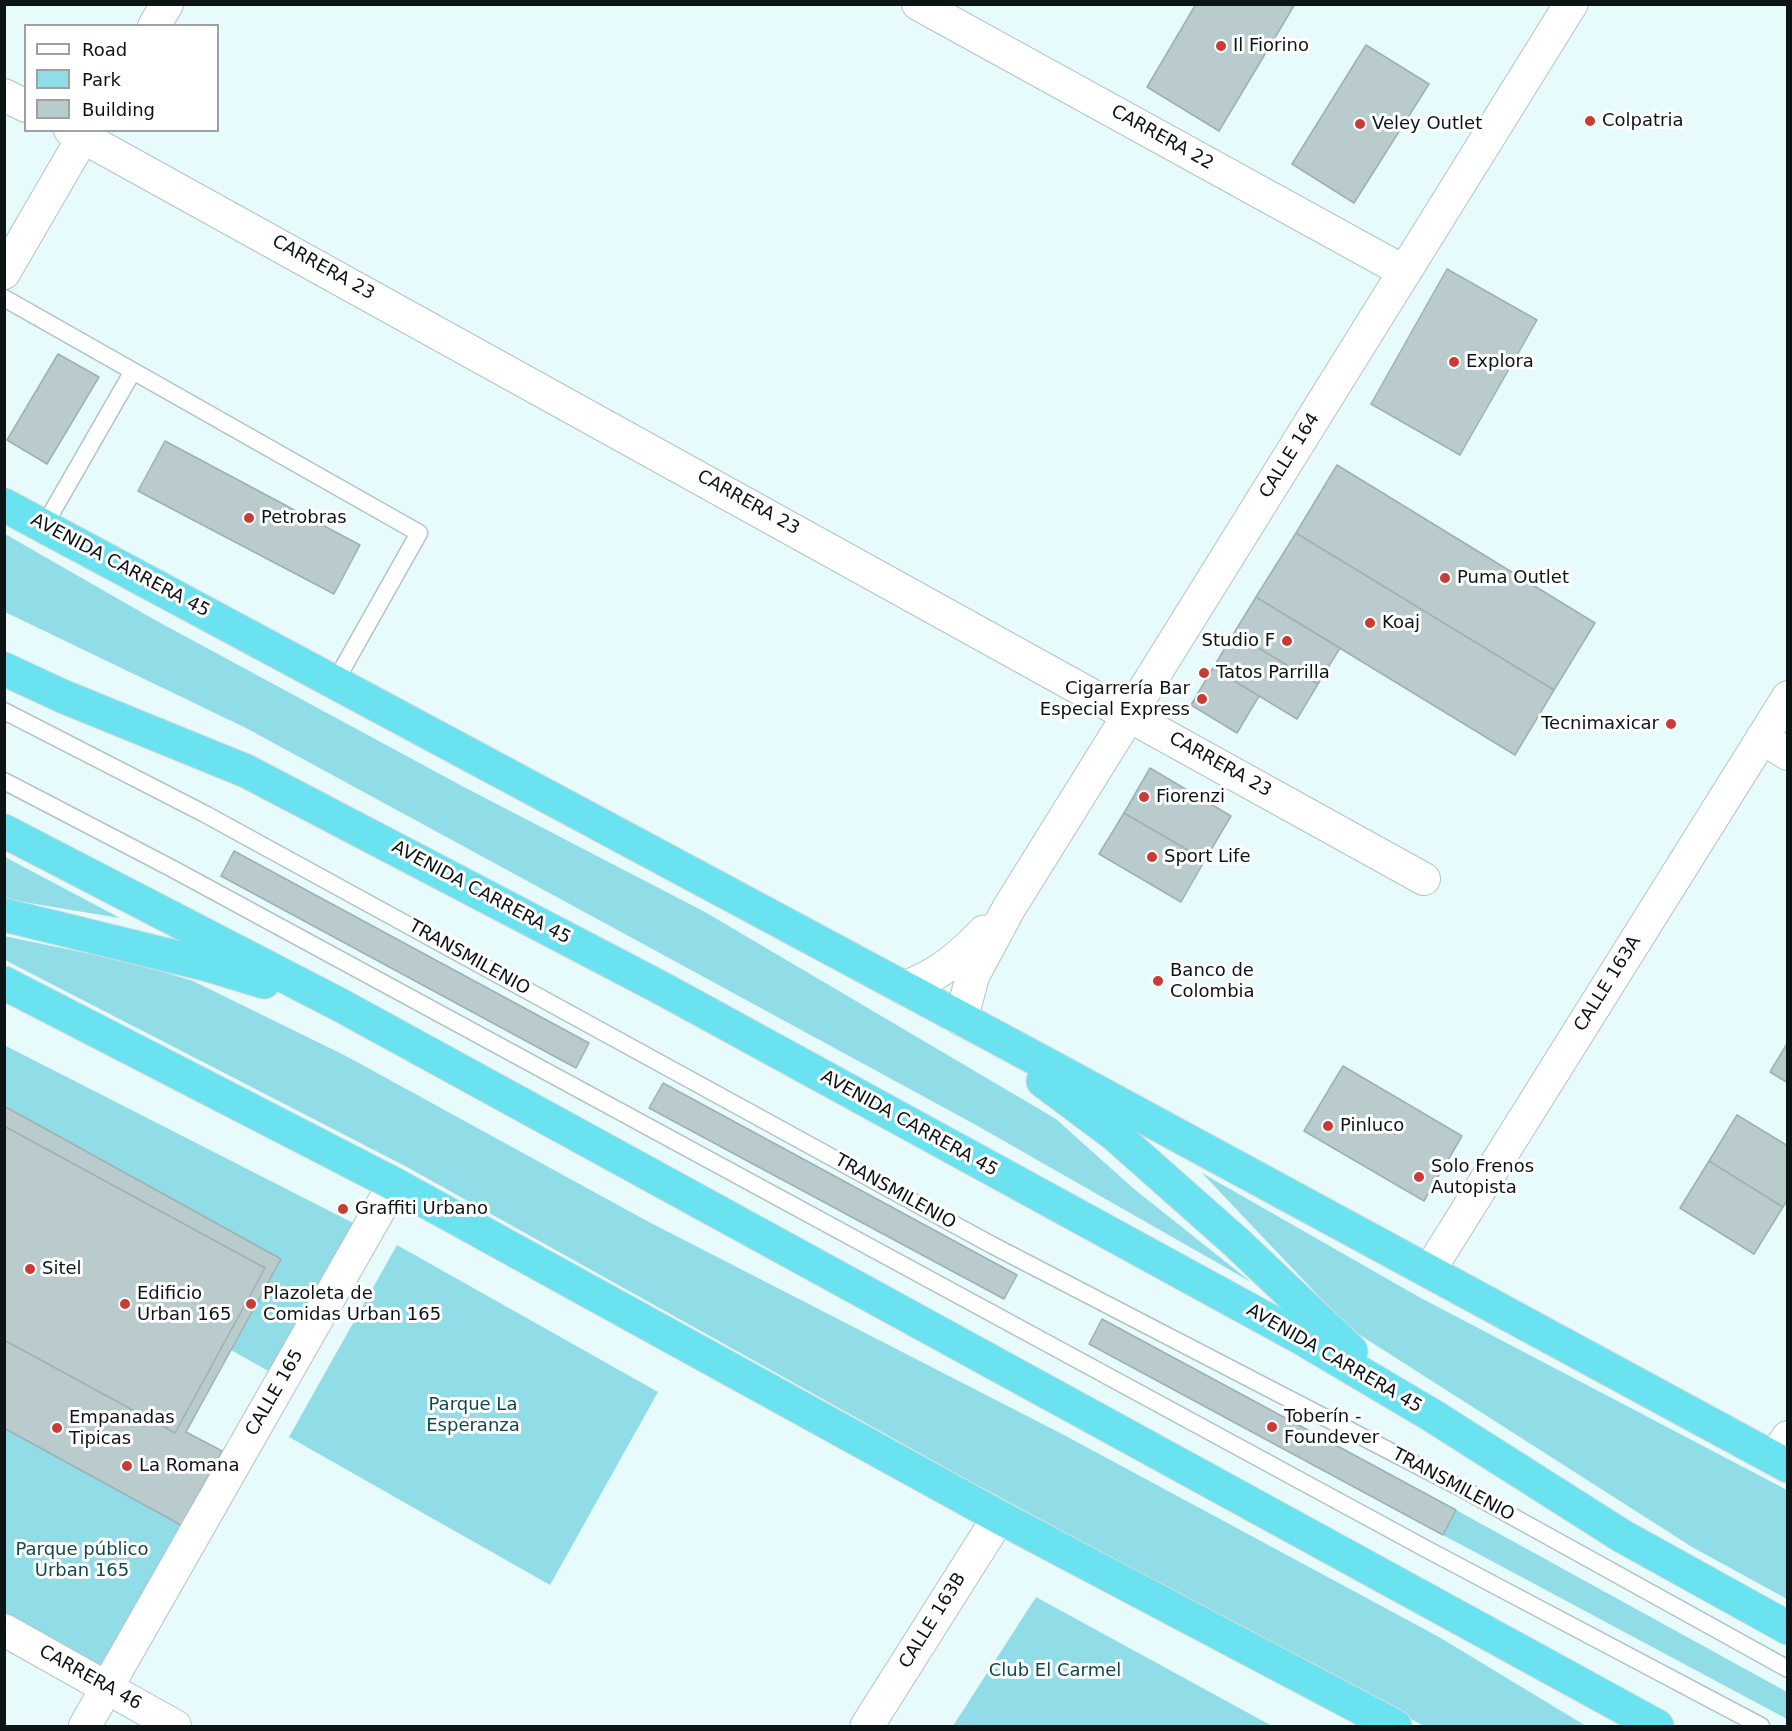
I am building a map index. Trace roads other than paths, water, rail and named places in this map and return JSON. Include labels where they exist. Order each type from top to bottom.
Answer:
[{"type":"highway","name":"AVENIDA CARRERA 45","points":[[4,505],[1429,1271],[1783,1454]]},
{"type":"highway","name":"AVENIDA CARRERA 45","points":[[4,669],[72,700],[246,771],[327,811],[1303,1339],[1433,1416],[1623,1536],[1788,1628]]},
{"type":"highway","points":[[4,831],[342,1006],[1657,1726]]},
{"type":"highway","points":[[4,915],[208,965],[342,1006]]},
{"type":"highway","points":[[4,983],[394,1184],[999,1517],[1395,1726]]},
{"type":"highway","points":[[961,1019],[1114,1134],[1237,1243],[1339,1341],[1433,1416]]},
{"type":"highway","points":[[1590,1690],[1638,1726]]},
{"type":"main road","name":"CALLE 164","points":[[961,1019],[973,975],[1009,908],[1571,4]]},
{"type":"main road","name":"CALLE 164","points":[[904,988],[925,981],[951,964],[1009,908]]},
{"type":"main road","name":"CALLE 163B","points":[[867,1726],[999,1517]]},
{"type":"street","points":[[154,24],[167,4]]},
{"type":"street","name":"CARRERA 22","points":[[918,4],[1405,272]]},
{"type":"street","points":[[4,95],[24,105]]},
{"type":"street","points":[[4,273],[80,133]]},
{"type":"street","name":"CARRERA 23","points":[[80,133],[1424,879]]},
{"type":"street","name":"CALLE 163A","points":[[1429,1271],[1775,746],[1788,697]]},
{"type":"street","name":"CALLE 165","points":[[85,1726],[394,1184]]},
{"type":"street","name":"CARRERA 46","points":[[4,1630],[176,1726]]},
{"type":"lane","points":[[4,298],[419,533],[335,682]]},
{"type":"lane","points":[[44,526],[133,371]]},
{"type":"lane","name":"TRANSMILENIO","points":[[4,711],[205,814],[990,1244],[1461,1488],[1788,1669]]},
{"type":"lane","points":[[4,781],[173,869],[1430,1551],[1761,1726]]},
{"type":"place","name":"Il Fiorino","points":[[1221,46]]},
{"type":"place","name":"Colpatria","points":[[1590,121]]},
{"type":"place","name":"Veley Outlet","points":[[1360,124]]},
{"type":"place","name":"Explora","points":[[1454,362]]},
{"type":"place","name":"Petrobras","points":[[249,518]]},
{"type":"place","name":"Puma Outlet","points":[[1445,578]]},
{"type":"place","name":"Koaj","points":[[1370,623]]},
{"type":"place","name":"Studio F","points":[[1287,641]]},
{"type":"place","name":"Tatos Parrilla","points":[[1204,673]]},
{"type":"place","name":"Cigarrería Bar Especial Express","points":[[1202,699]]},
{"type":"place","name":"Tecnimaxicar","points":[[1671,724]]},
{"type":"place","name":"Fiorenzi","points":[[1144,797]]},
{"type":"place","name":"Sport Life","points":[[1152,857]]},
{"type":"place","name":"Banco de Colombia","points":[[1158,981]]},
{"type":"place","name":"Pinluco","points":[[1328,1126]]},
{"type":"place","name":"Solo Frenos Autopista","points":[[1419,1177]]},
{"type":"place","name":"Graffiti Urbano","points":[[343,1209]]},
{"type":"place","name":"Sitel","points":[[30,1269]]},
{"type":"place","name":"Edificio Urban 165","points":[[125,1304]]},
{"type":"place","name":"Plazoleta de Comidas Urban 165","points":[[251,1304]]},
{"type":"place","name":"Toberín - Foundever","points":[[1272,1427]]},
{"type":"place","name":"Empanadas Tipicas","points":[[57,1428]]},
{"type":"place","name":"La Romana","points":[[127,1466]]},
{"type":"park label","name":"Parque La Esperanza","points":[[473,1415]]},
{"type":"park label","name":"Parque público Urban 165","points":[[82,1560]]},
{"type":"park label","name":"Club El Carmel","points":[[1055,1671]]}]
